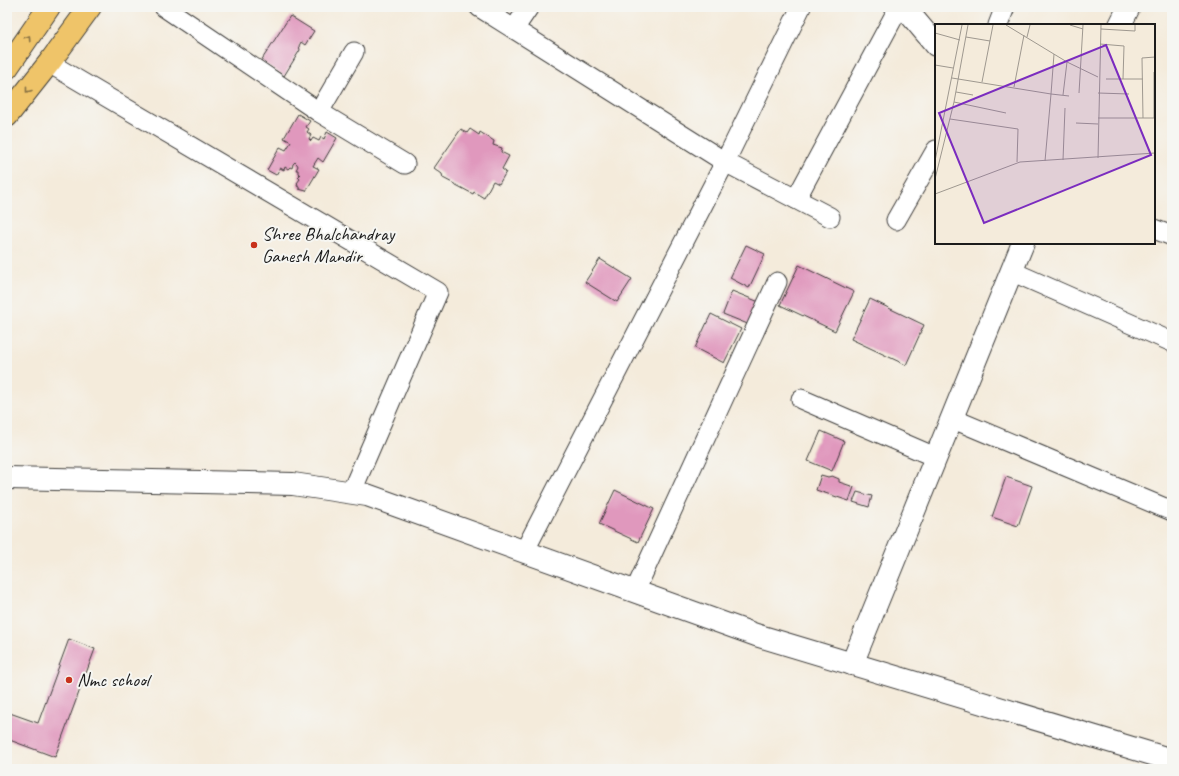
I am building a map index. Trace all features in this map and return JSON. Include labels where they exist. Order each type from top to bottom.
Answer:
[{"type":"main road","points":[[7,68],[49,7]]},
{"type":"main road","points":[[7,116],[49,63],[90,7]]},
{"type":"street","points":[[164,7],[319,112],[405,164]]},
{"type":"street","points":[[479,7],[725,162],[830,217]]},
{"type":"street","points":[[514,29],[528,7]]},
{"type":"street","points":[[524,552],[725,162],[801,7]]},
{"type":"street","points":[[796,199],[899,7]]},
{"type":"street","points":[[904,7],[935,44]]},
{"type":"street","points":[[998,24],[1005,7]]},
{"type":"street","points":[[1120,24],[1128,7]]},
{"type":"street","points":[[319,112],[354,52]]},
{"type":"street","points":[[49,63],[438,292],[351,493]]},
{"type":"street","points":[[896,220],[935,152]]},
{"type":"street","points":[[1155,229],[1172,236]]},
{"type":"street","points":[[852,664],[1023,244]]},
{"type":"street","points":[[1011,271],[1172,342]]},
{"type":"street","points":[[635,591],[777,282]]},
{"type":"street","points":[[801,399],[935,457]]},
{"type":"street","points":[[951,418],[1172,511]]},
{"type":"street","points":[[7,478],[293,484],[367,495],[756,635],[1172,760]]},
{"type":"building","points":[[290,16],[314,31],[305,45],[301,42],[299,46],[300,50],[284,76],[261,61]]},
{"type":"building","points":[[298,114],[310,121],[306,127],[309,129],[307,132],[311,135],[309,139],[311,141],[313,138],[319,141],[321,137],[324,139],[327,132],[337,138],[323,162],[318,158],[313,166],[319,169],[306,191],[299,189],[297,186],[300,179],[298,177],[300,175],[298,170],[296,170],[298,166],[295,162],[292,168],[290,167],[288,169],[285,167],[284,170],[280,168],[276,175],[267,170],[280,147],[286,150],[291,142],[284,138]]},
{"type":"building","points":[[461,129],[467,133],[470,129],[479,135],[480,132],[494,141],[493,145],[502,148],[501,152],[509,156],[502,169],[506,172],[499,184],[493,181],[484,198],[474,192],[473,194],[443,178],[442,174],[434,168]]},
{"type":"building","points":[[746,245],[765,254],[749,288],[730,278]]},
{"type":"building","points":[[600,259],[632,279],[617,302],[585,282]]},
{"type":"building","points":[[799,265],[854,292],[835,331],[780,305]]},
{"type":"building","points":[[732,291],[764,304],[755,327],[723,314]]},
{"type":"building","points":[[870,299],[924,325],[906,365],[851,339]]},
{"type":"building","points":[[711,314],[741,329],[724,363],[695,348]]},
{"type":"building","points":[[821,431],[844,441],[832,471],[808,461]]},
{"type":"building","points":[[821,475],[828,477],[832,476],[839,479],[839,482],[854,487],[849,501],[816,490]]},
{"type":"building","points":[[1006,477],[1032,486],[1018,526],[992,517]]},
{"type":"building","points":[[615,490],[654,509],[638,542],[599,524]]},
{"type":"building","points":[[857,492],[872,496],[869,507],[853,502]]},
{"type":"building","name":"Nmc school","points":[[69,639],[95,649],[55,757],[7,739],[7,712],[38,723]]},
{"type":"place","name":"Shree Bhalchandray Ganesh Mandir","points":[[254,245]]},
{"type":"place","name":"Nmc school","points":[[69,680]]}]
